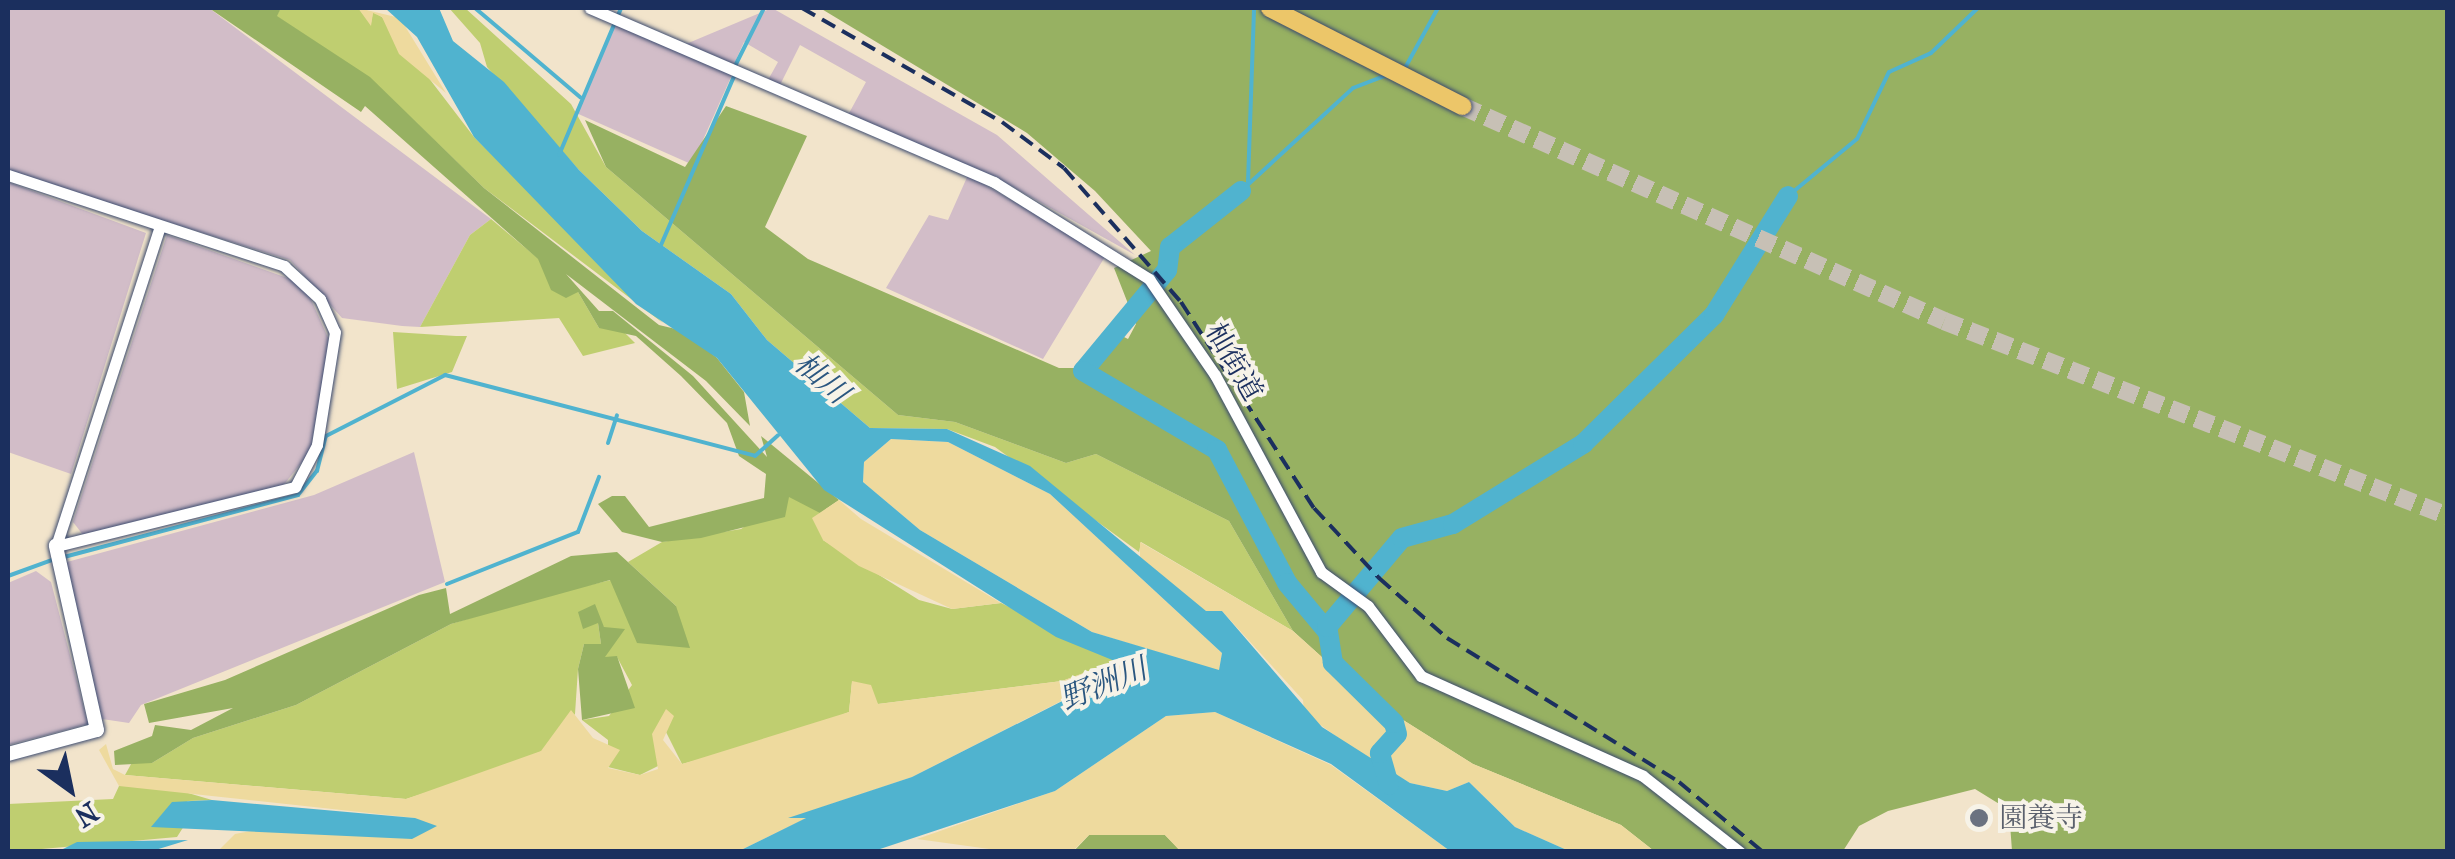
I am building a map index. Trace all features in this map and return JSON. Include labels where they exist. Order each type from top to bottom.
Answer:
[{"type":"main road","points":[[1270,8],[1462,106]]},
{"type":"street","name":"杣街道","points":[[590,8],[994,182],[1149,278],[1215,375],[1321,572],[1368,606],[1422,676],[1642,776],[1740,852]]},
{"type":"street","points":[[8,175],[284,266],[320,299],[335,332],[317,446],[303,479],[282,493],[54,556]]},
{"type":"street","points":[[8,754],[97,730],[54,556],[160,226]]},
{"type":"shaded area","points":[[8,8],[209,8],[491,219],[470,235],[420,327],[342,318],[290,260],[8,172]]},
{"type":"shaded area","points":[[772,8],[997,135],[1135,255],[995,177],[848,115],[866,82],[800,45],[780,85],[768,80],[778,62],[744,42],[734,64],[686,44]]},
{"type":"shaded area","points":[[615,23],[732,75],[692,165],[575,113]]},
{"type":"shaded area","points":[[968,175],[1106,255],[1043,359],[886,288],[929,215],[948,220]]},
{"type":"shaded area","points":[[8,182],[146,233],[71,474],[8,452]]},
{"type":"shaded area","points":[[167,235],[304,284],[330,342],[310,452],[282,487],[87,540],[73,522]]},
{"type":"shaded area","points":[[414,452],[445,582],[141,705],[129,723],[102,719],[62,570],[67,562],[314,495]]},
{"type":"shaded area","points":[[36,571],[51,582],[88,724],[8,745],[8,583]]},
{"type":"green space","points":[[209,8],[281,8],[277,16],[370,77],[484,188],[659,325],[684,331],[717,358],[744,392],[750,426],[706,381],[566,274],[599,311],[613,311],[693,376],[767,457],[761,436],[839,500],[820,513],[789,497],[785,517],[701,538],[662,542],[622,532],[598,504],[612,496],[625,496],[649,527],[764,498],[766,474],[739,456],[727,423],[681,376],[636,336],[599,328],[578,292],[566,298],[551,290],[538,259],[365,106],[361,112]]},
{"type":"green space","points":[[281,8],[358,8],[371,23],[373,12],[382,17],[474,137],[663,323],[484,188],[370,78],[276,16]]},
{"type":"green space","points":[[449,8],[465,8],[571,104],[606,167],[898,415],[955,422],[1066,463],[1096,454],[1229,521],[1293,631],[1141,542],[1139,552],[995,447],[947,429],[870,428],[767,340],[731,294],[642,231],[579,170],[487,67],[480,43]]},
{"type":"green space","points":[[820,8],[2447,8],[2447,851],[2012,851],[2009,810],[1975,789],[1888,811],[1859,826],[1843,851],[1654,851],[1621,825],[1473,764],[1365,696],[1293,631],[1229,521],[1096,454],[1066,463],[955,422],[898,415],[606,167],[585,120],[685,167],[726,106],[807,136],[765,227],[808,259],[1059,368],[1092,368],[1112,331],[1128,339],[1136,324],[1114,268],[1151,251],[1095,191],[1027,133]]},
{"type":"green space","points":[[491,219],[578,292],[599,328],[617,325],[635,343],[583,356],[559,318],[420,327],[470,235]]},
{"type":"green space","points":[[393,332],[467,336],[452,372],[397,389]]},
{"type":"green space","points":[[789,496],[829,510],[823,540],[919,600],[952,609],[1001,603],[1119,660],[1062,681],[878,704],[852,682],[849,712],[788,737],[682,764],[665,730],[653,734],[660,765],[640,775],[608,767],[608,740],[582,720],[609,716],[632,685],[617,657],[605,657],[604,627],[598,623],[601,644],[584,644],[575,714],[542,751],[501,769],[406,799],[125,775],[135,757],[152,763],[193,738],[296,705],[451,624],[538,597],[611,580],[638,643],[676,606],[628,562],[662,542],[741,529]]},
{"type":"green space","points":[[617,552],[676,606],[690,648],[637,643],[610,580],[451,624],[296,705],[193,738],[152,763],[115,765],[114,751],[152,736],[155,725],[191,730],[233,708],[149,723],[144,704],[225,680],[419,595],[446,588],[450,614],[571,556]]},
{"type":"green space","points":[[595,604],[604,627],[625,629],[605,657],[617,656],[635,708],[582,720],[578,669],[584,644],[601,644],[598,623],[583,629],[578,612]]},
{"type":"green space","points":[[154,783],[212,800],[188,801],[153,827],[184,826],[177,837],[8,852],[8,804],[113,799],[119,786]]},
{"type":"green space","points":[[1089,835],[1165,835],[1181,851],[1073,852]]},
{"type":"sand","points":[[358,8],[400,18],[446,93],[399,54],[382,17],[373,13],[371,26]]},
{"type":"sand","points":[[891,439],[948,442],[1050,494],[1222,653],[1219,671],[1092,632],[920,530],[863,482],[864,462]]},
{"type":"sand","points":[[839,500],[861,519],[1001,603],[952,609],[859,566],[823,540],[812,518]]},
{"type":"sand","points":[[1140,542],[1293,631],[1365,696],[1473,764],[1621,825],[1654,851],[1569,851],[1515,827],[1469,782],[1447,791],[1410,783],[1362,755],[1304,713],[1303,700],[1222,611],[1209,614],[1140,560]]},
{"type":"sand","points":[[1119,660],[1149,678],[1109,696],[1079,692],[912,777],[796,816],[809,817],[739,851],[218,851],[235,834],[272,827],[353,835],[415,818],[119,786],[99,750],[106,744],[113,769],[125,775],[406,799],[541,751],[571,710],[593,738],[620,750],[608,768],[640,775],[658,769],[652,734],[666,709],[674,716],[663,740],[682,764],[849,712],[852,681],[871,685],[878,704],[1062,681]]},
{"type":"sand","points":[[1215,712],[1331,765],[1450,851],[1181,852],[1165,835],[1089,835],[1073,851],[1011,852],[917,839],[1055,791],[1166,716]]},
{"type":"water","points":[[385,8],[439,8],[453,41],[504,82],[579,170],[642,231],[731,294],[767,340],[870,428],[947,429],[1030,466],[1206,611],[1222,611],[1322,727],[1410,783],[1447,791],[1469,782],[1515,827],[1569,851],[1450,851],[1331,764],[1215,712],[1166,716],[1055,791],[874,851],[739,851],[806,818],[788,818],[912,777],[1080,692],[1109,696],[1149,675],[1056,637],[824,490],[717,358],[636,304],[474,137],[417,37]],"holes":[[[891,439],[948,442],[1050,494],[1222,653],[1219,670],[1092,632],[920,530],[863,482],[864,462]]]},
{"type":"water","points":[[212,800],[415,818],[437,826],[412,839],[151,827],[172,802]]},
{"type":"water","points":[[188,840],[152,851],[59,851],[77,842]]},
{"type":"waterway","points":[[475,8],[580,97]]},
{"type":"waterway","points":[[559,155],[621,8]]},
{"type":"waterway","points":[[735,66],[764,8]]},
{"type":"waterway","points":[[1248,182],[1254,8]]},
{"type":"waterway","points":[[1405,68],[1438,8]]},
{"type":"waterway","points":[[1788,196],[1857,139],[1889,72],[1931,53],[1978,8]]},
{"type":"waterway","points":[[1241,191],[1353,88],[1387,75]]},
{"type":"waterway","points":[[661,245],[734,76]]},
{"type":"waterway","points":[[1241,191],[1170,247],[1167,270],[1083,371],[1217,450],[1287,583],[1327,631]]},
{"type":"waterway","points":[[1389,785],[1380,753],[1397,734],[1394,723],[1333,663],[1327,627],[1402,538],[1453,524],[1583,444],[1714,315],[1788,196]]},
{"type":"waterway","points":[[64,557],[298,495],[317,471],[326,436],[445,375],[755,456],[778,435]]},
{"type":"waterway","points":[[608,443],[617,415]]},
{"type":"waterway","points":[[447,584],[578,532],[599,477]]},
{"type":"waterway","points":[[8,576],[55,559]]},
{"type":"tunnel","points":[[1462,106],[1944,321],[2448,516]]},
{"type":"railway","points":[[802,8],[1002,122],[1064,168],[1181,302],[1314,508],[1379,578],[1447,638],[1679,782],[1763,852]]},
{"type":"place","name":"園養寺","points":[[1979,818]]},
{"type":"water label","name":"杣川","points":[[821,379]]},
{"type":"water label","name":"野洲川","points":[[1104,685]]}]
